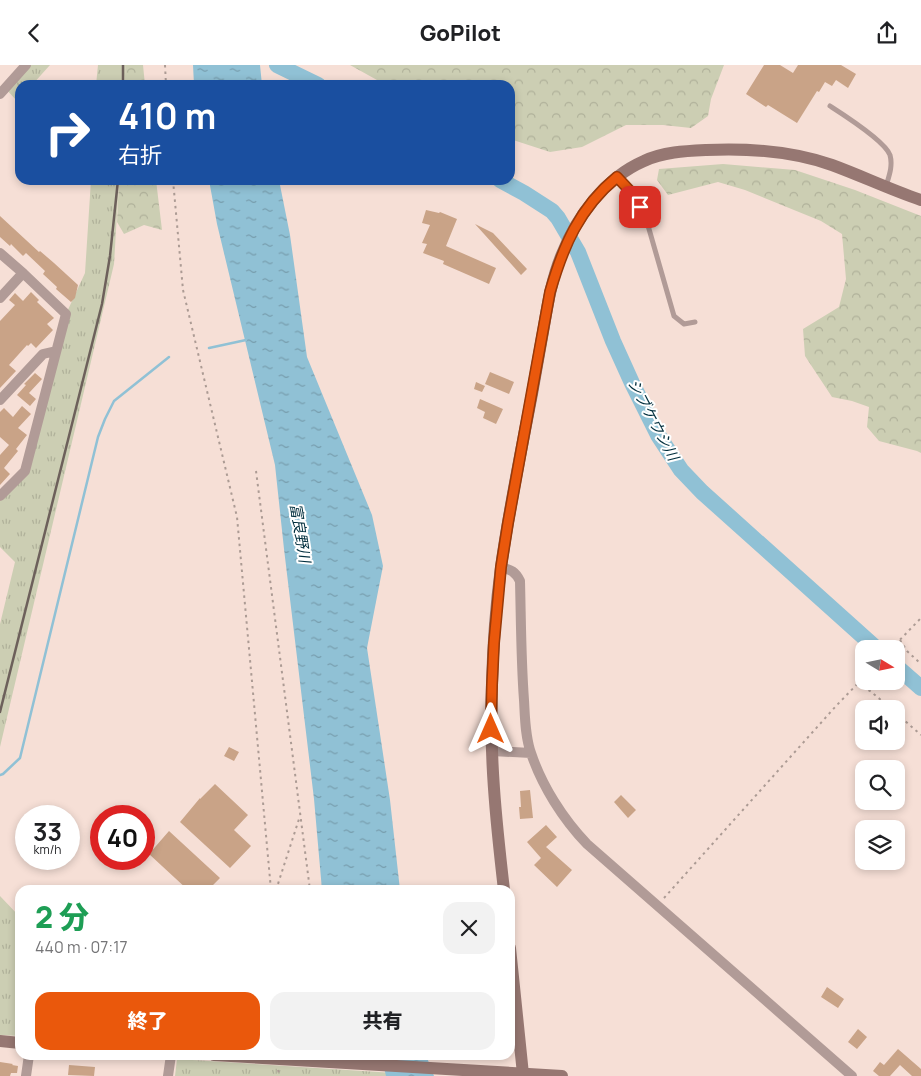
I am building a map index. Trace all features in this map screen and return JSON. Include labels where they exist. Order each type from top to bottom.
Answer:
[{"type":"street","points":[[0,94],[26,65]]},
{"type":"street","points":[[503,885],[494,807],[492,751],[492,668],[496,613],[508,523],[550,292],[562,253],[572,233],[588,207],[617,177],[642,161],[664,154],[699,150],[740,149],[780,153],[811,159],[921,200]]},
{"type":"street","points":[[0,253],[66,314],[25,471],[0,496]]},
{"type":"street","points":[[0,298],[23,273]]},
{"type":"street","points":[[0,401],[43,354],[56,351]]},
{"type":"street","points":[[501,567],[517,574],[520,581],[524,693],[527,736],[531,753],[545,785],[562,814],[586,844],[852,1076]]},
{"type":"street","points":[[492,751],[531,753]]},
{"type":"street","points":[[515,996],[523,1074]]},
{"type":"street","points":[[0,1041],[15,1042]]},
{"type":"street","points":[[26,1076],[28,1060]]},
{"type":"street","points":[[170,1076],[171,1060]]},
{"type":"street","points":[[309,1060],[562,1076]]},
{"type":"lane","points":[[830,106],[852,120],[889,153],[891,167],[886,186]]},
{"type":"lane","points":[[617,177],[631,192],[647,222],[674,315],[684,324],[695,322]]},
{"type":"path","points":[[165,65],[166,80]]},
{"type":"path","points":[[173,185],[183,290],[237,517],[271,885]]},
{"type":"path","points":[[256,471],[309,885]]},
{"type":"path","points":[[900,640],[921,618]]},
{"type":"path","points":[[905,648],[921,664]]},
{"type":"path","points":[[657,906],[855,686]]},
{"type":"path","points":[[868,690],[881,700]]},
{"type":"path","points":[[905,721],[921,735]]},
{"type":"path","points":[[278,885],[300,816]]},
{"type":"green space","points":[[26,65],[50,65],[36,80],[15,80],[15,99],[5,88]]},
{"type":"green space","points":[[98,65],[126,65],[124,80],[96,80]]},
{"type":"green space","points":[[126,65],[143,65],[144,80],[124,80]]},
{"type":"green space","points":[[350,65],[724,65],[711,99],[708,116],[691,128],[663,125],[626,125],[582,147],[550,152],[515,141],[515,80],[377,80]]},
{"type":"green space","points":[[723,164],[795,170],[855,190],[921,216],[921,453],[879,441],[867,427],[869,407],[832,397],[805,356],[803,329],[839,307],[846,279],[842,234],[821,221],[745,190],[718,182],[668,195],[657,180],[659,169]]},
{"type":"green space","points":[[91,185],[119,185],[114,264],[0,747],[0,624],[15,562],[0,547],[0,496],[25,470],[66,314],[85,273]]},
{"type":"green space","points":[[119,185],[157,185],[162,230],[144,225],[124,234],[117,222]]},
{"type":"green space","points":[[0,896],[15,912],[15,1036],[0,1035]]},
{"type":"green space","points":[[177,1060],[192,1060],[394,1073],[395,1076],[175,1076]]},
{"type":"water","points":[[193,65],[260,65],[262,80],[194,80]]},
{"type":"water","name":"富良野川","points":[[210,185],[280,185],[290,235],[307,357],[372,515],[383,566],[367,648],[390,800],[399,885],[322,885],[314,799],[275,465],[217,224]]},
{"type":"water","points":[[382,1060],[428,1060],[434,1076],[386,1076]]},
{"type":"building","points":[[764,65],[780,65],[793,73],[798,65],[841,65],[856,74],[848,88],[836,80],[832,86],[825,82],[819,92],[817,91],[797,123],[746,94]]},
{"type":"building","points":[[426,210],[440,212],[457,219],[446,246],[496,268],[489,284],[443,264],[444,261],[423,253],[427,244],[422,243],[430,225],[422,223]]},
{"type":"building","points":[[0,216],[78,285],[75,298],[71,302],[56,289],[57,287],[43,274],[45,271],[26,253],[23,256],[11,244],[10,246],[0,237]]},
{"type":"building","points":[[475,224],[493,233],[527,269],[521,275]]},
{"type":"building","points":[[31,292],[39,300],[37,302],[54,318],[47,324],[53,330],[36,348],[31,343],[27,345],[9,365],[16,371],[0,388],[0,321],[15,305],[9,300],[15,293],[23,301]]},
{"type":"building","points":[[490,372],[514,382],[509,394],[485,384]]},
{"type":"building","points":[[35,373],[42,379],[29,393],[36,399],[30,406],[17,395],[26,385],[24,384]]},
{"type":"building","points":[[476,382],[485,386],[482,392],[474,389]]},
{"type":"building","points":[[480,399],[503,409],[496,424],[483,418],[485,412],[477,408]]},
{"type":"building","points":[[22,406],[31,414],[18,428],[27,435],[16,449],[18,451],[4,468],[10,474],[0,485],[0,455],[9,445],[0,437],[0,412],[4,408],[13,417]]},
{"type":"building","points":[[229,747],[239,752],[234,761],[224,756]]},
{"type":"building","points":[[215,784],[248,815],[234,830],[251,846],[230,868],[180,822],[200,798]]},
{"type":"building","points":[[530,790],[533,818],[520,819],[520,791]]},
{"type":"building","points":[[621,795],[636,810],[628,818],[614,802]]},
{"type":"building","points":[[546,825],[557,837],[546,847],[572,870],[557,887],[534,865],[541,858],[527,842]]},
{"type":"building","points":[[169,831],[220,878],[213,885],[183,885],[155,860],[155,847]]},
{"type":"building","points":[[827,987],[844,999],[838,1008],[821,997]]},
{"type":"building","points":[[858,1029],[867,1037],[857,1049],[848,1042]]},
{"type":"building","points":[[898,1049],[921,1069],[921,1076],[912,1076],[900,1065],[890,1076],[879,1076],[873,1071],[880,1062],[884,1065]]},
{"type":"building","points":[[0,1062],[18,1066],[17,1073],[11,1073],[10,1076],[0,1076]]},
{"type":"building","points":[[69,1065],[95,1067],[94,1076],[68,1075]]},
{"type":"waterway","name":"シブケウシ川","points":[[277,65],[308,80]]},
{"type":"waterway","name":"シブケウシ川","points":[[509,185],[552,211],[558,218],[578,252],[613,341],[632,383],[658,435],[681,470],[702,492],[867,640]]},
{"type":"waterway","points":[[209,348],[246,340]]},
{"type":"waterway","points":[[0,775],[20,758],[98,437],[105,419],[114,401],[169,357]]},
{"type":"waterway","name":"シブケウシ川","points":[[905,674],[921,688]]},
{"type":"railway","points":[[123,65],[123,80]]},
{"type":"railway","points":[[0,712],[102,304],[110,256],[117,185]]},
{"type":"route","points":[[491,729],[494,643],[501,567],[550,292],[562,253],[572,233],[588,207],[608,185],[617,177],[631,192],[640,207]]}]
